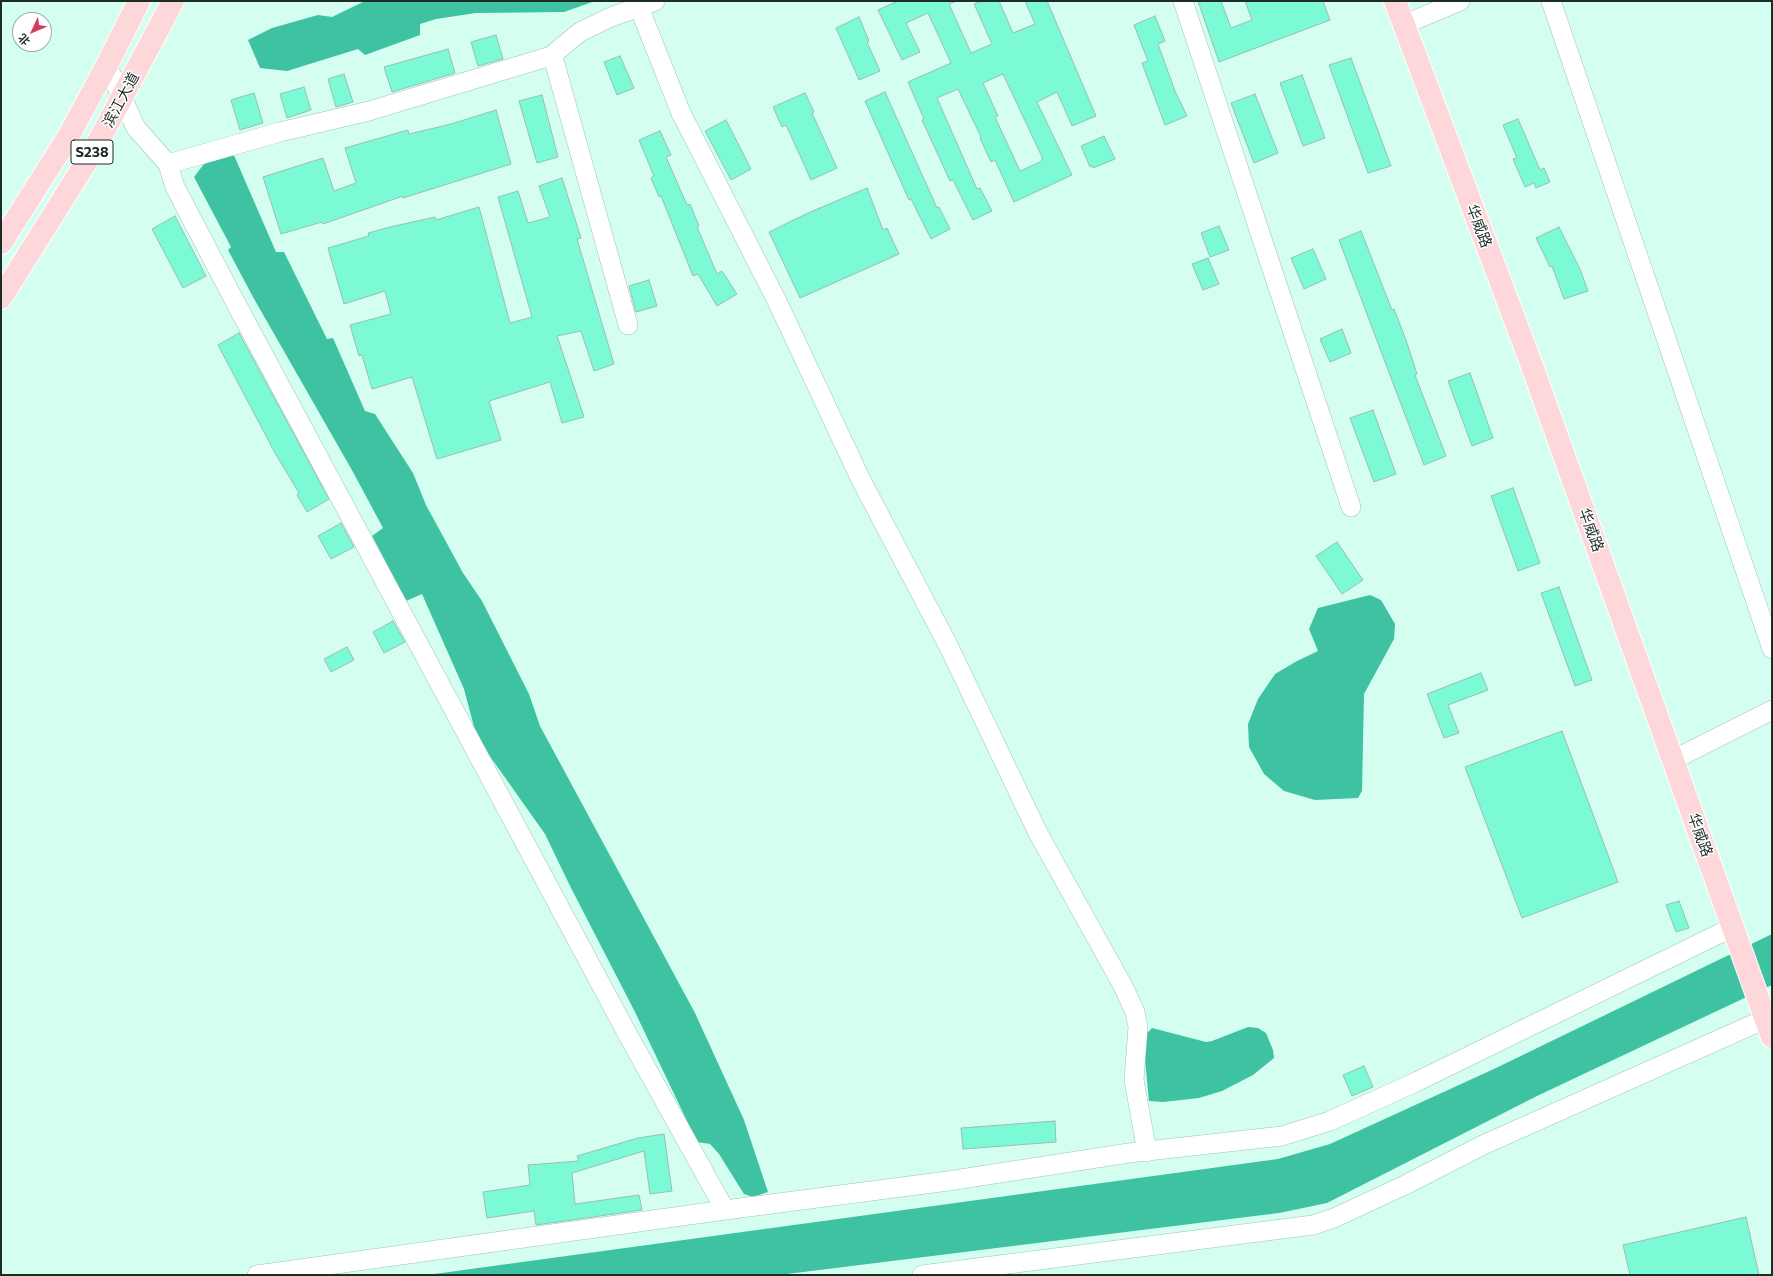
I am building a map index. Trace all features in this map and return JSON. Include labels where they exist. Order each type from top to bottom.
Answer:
[{"type":"main road","name":"滨江大道","points":[[1,243],[67,139],[107,65],[139,1]]},
{"type":"main road","name":"滨江大道","points":[[1,298],[94,148],[173,1]]},
{"type":"main road","name":"华威路","points":[[1395,1],[1532,366],[1733,927],[1770,1024]]},
{"type":"street","points":[[1183,1],[1351,507]]},
{"type":"street","points":[[1403,25],[1460,1]]},
{"type":"street","points":[[1551,1],[1772,649]]},
{"type":"street","points":[[168,164],[280,132],[369,111],[550,56],[580,32],[610,17],[647,4],[681,113],[776,300],[861,480],[948,645],[1038,833],[1124,986],[1135,1012],[1138,1027],[1134,1080],[1147,1152]]},
{"type":"street","points":[[550,56],[555,64],[628,325]]},
{"type":"street","points":[[107,65],[136,128],[168,164],[175,188],[232,296],[628,1035],[725,1210]]},
{"type":"street","points":[[1673,760],[1772,710]]},
{"type":"street","points":[[257,1275],[725,1210],[948,1181],[1147,1152],[1282,1136],[1330,1121],[1425,1077],[1733,927]]},
{"type":"street","points":[[922,1275],[1150,1245],[1277,1231],[1313,1225],[1334,1218],[1405,1186],[1483,1145],[1770,1024]]},
{"type":"shaded area","points":[[365,1],[595,1],[564,12],[476,13],[436,19],[420,24],[420,35],[365,55],[358,49],[287,71],[260,68],[248,40],[272,28],[318,15],[332,17]]},
{"type":"shaded area","points":[[233,153],[276,252],[284,252],[327,339],[333,338],[365,411],[375,414],[413,473],[426,505],[463,573],[482,601],[529,694],[540,726],[695,1013],[744,1120],[768,1192],[753,1197],[744,1194],[719,1154],[710,1144],[697,1142],[635,1012],[545,834],[477,738],[464,689],[422,594],[406,601],[372,536],[383,528],[353,472],[253,297],[228,250],[231,247],[194,177],[207,160]]},
{"type":"shaded area","points":[[1370,595],[1381,600],[1395,624],[1394,639],[1364,694],[1362,791],[1358,798],[1315,800],[1284,791],[1264,774],[1249,747],[1248,724],[1258,699],[1275,674],[1318,651],[1309,629],[1318,608]]},
{"type":"shaded area","points":[[1772,934],[1772,985],[1537,1096],[1327,1203],[1279,1213],[779,1275],[427,1275],[1278,1159],[1330,1144],[1496,1068]]},
{"type":"shaded area","points":[[1248,1027],[1258,1028],[1266,1033],[1273,1050],[1274,1058],[1253,1075],[1222,1091],[1199,1098],[1163,1102],[1149,1101],[1144,1050],[1147,1033],[1152,1028],[1206,1042]]},
{"type":"building","points":[[898,1],[957,1],[949,4],[971,53],[992,44],[974,4],[981,1],[999,1],[1013,33],[1035,24],[1025,1],[1047,1],[1096,116],[1072,126],[1057,92],[1037,102],[1072,175],[1014,202],[995,160],[991,162],[958,89],[937,98],[977,189],[980,188],[992,211],[973,220],[953,180],[950,181],[922,120],[924,119],[908,82],[951,63],[928,13],[906,23],[920,52],[902,60],[878,10]],"holes":[[[1003,74],[1042,157],[1042,161],[1020,171],[995,117],[998,116],[983,83]]]},
{"type":"building","points":[[1198,1],[1221,1],[1231,28],[1252,20],[1245,1],[1323,1],[1330,20],[1219,62]]},
{"type":"building","points":[[1155,16],[1165,41],[1158,44],[1175,91],[1187,116],[1165,125],[1142,63],[1148,61],[1134,25]]},
{"type":"building","points":[[859,17],[869,41],[867,42],[880,71],[859,80],[836,28]]},
{"type":"building","points":[[496,35],[503,59],[478,66],[471,42]]},
{"type":"building","points":[[448,49],[455,73],[392,92],[384,67]]},
{"type":"building","points":[[620,56],[634,88],[617,95],[604,62]]},
{"type":"building","points":[[1351,58],[1391,166],[1368,173],[1329,65]]},
{"type":"building","points":[[344,74],[353,102],[336,107],[328,79]]},
{"type":"building","points":[[1302,75],[1325,138],[1303,146],[1280,83]]},
{"type":"building","points":[[304,87],[311,110],[287,118],[280,94]]},
{"type":"building","points":[[885,92],[937,208],[939,207],[950,229],[931,239],[911,199],[909,200],[865,101]]},
{"type":"building","points":[[254,93],[263,123],[240,130],[231,100]]},
{"type":"building","points":[[805,93],[814,112],[812,113],[837,168],[811,180],[786,125],[782,127],[773,107]]},
{"type":"building","points":[[1255,94],[1278,153],[1254,163],[1231,103]]},
{"type":"building","points":[[542,95],[558,157],[537,163],[519,101]]},
{"type":"building","points":[[496,110],[511,164],[403,198],[403,196],[323,224],[322,222],[281,234],[263,177],[323,158],[334,191],[356,183],[345,148],[408,130],[409,134],[451,124]]},
{"type":"building","points":[[1518,119],[1540,170],[1544,168],[1550,182],[1536,188],[1534,183],[1525,187],[1513,159],[1517,158],[1503,125]]},
{"type":"building","points":[[726,120],[751,169],[731,180],[705,131]]},
{"type":"building","points":[[660,131],[671,155],[666,157],[687,205],[690,204],[699,226],[697,227],[717,274],[722,271],[737,294],[717,306],[698,274],[693,276],[661,196],[659,197],[651,178],[654,176],[639,140]]},
{"type":"building","points":[[1104,136],[1115,159],[1093,168],[1092,165],[1090,167],[1081,146]]},
{"type":"building","points":[[562,178],[581,238],[577,239],[614,364],[594,371],[581,331],[557,336],[584,417],[562,423],[550,382],[489,401],[501,440],[437,459],[412,377],[372,389],[362,355],[359,356],[350,325],[391,314],[385,291],[344,304],[328,248],[369,236],[368,233],[390,227],[435,217],[436,220],[479,207],[510,323],[532,317],[498,197],[518,191],[528,223],[550,217],[539,186]]},
{"type":"building","points":[[867,188],[883,230],[887,228],[899,254],[800,298],[769,232],[808,213]]},
{"type":"building","points":[[175,216],[206,276],[183,288],[152,229]]},
{"type":"building","points":[[1219,226],[1229,250],[1210,257],[1201,233]]},
{"type":"building","points":[[1559,227],[1580,269],[1588,291],[1564,299],[1552,266],[1550,267],[1536,238]]},
{"type":"building","points":[[1361,231],[1392,310],[1394,309],[1406,340],[1417,374],[1415,375],[1446,456],[1424,465],[1339,240]]},
{"type":"building","points":[[1313,249],[1326,279],[1304,289],[1291,258]]},
{"type":"building","points":[[1208,258],[1219,284],[1203,290],[1192,264]]},
{"type":"building","points":[[649,280],[657,306],[636,312],[629,286]]},
{"type":"building","points":[[1342,329],[1351,353],[1330,362],[1320,339]]},
{"type":"building","points":[[239,333],[329,499],[307,512],[297,495],[299,493],[275,453],[218,345]]},
{"type":"building","points":[[1470,373],[1493,438],[1472,446],[1448,381]]},
{"type":"building","points":[[1373,410],[1396,474],[1374,482],[1350,418]]},
{"type":"building","points":[[1513,488],[1540,563],[1518,571],[1491,496]]},
{"type":"building","points":[[341,523],[354,547],[331,559],[318,536]]},
{"type":"building","points":[[1337,542],[1363,580],[1342,594],[1316,556]]},
{"type":"building","points":[[1559,587],[1592,680],[1575,686],[1541,593]]},
{"type":"building","points":[[393,621],[405,642],[384,653],[373,632]]},
{"type":"building","points":[[347,647],[354,660],[331,672],[324,659]]},
{"type":"building","points":[[1481,673],[1488,690],[1448,705],[1459,733],[1444,738],[1427,694]]},
{"type":"building","points":[[1562,731],[1618,882],[1522,918],[1465,767]]},
{"type":"building","points":[[1679,901],[1689,928],[1676,932],[1666,905]]},
{"type":"building","points":[[1364,1066],[1373,1087],[1352,1096],[1343,1075]]},
{"type":"building","points":[[1055,1121],[1056,1142],[963,1149],[961,1128]]},
{"type":"building","points":[[664,1134],[672,1191],[650,1194],[644,1151],[572,1173],[575,1204],[639,1195],[642,1210],[536,1225],[534,1211],[487,1218],[483,1192],[530,1185],[528,1165],[579,1161],[577,1156],[638,1138]]},
{"type":"building","points":[[1746,1217],[1759,1275],[1630,1275],[1623,1245]]}]
